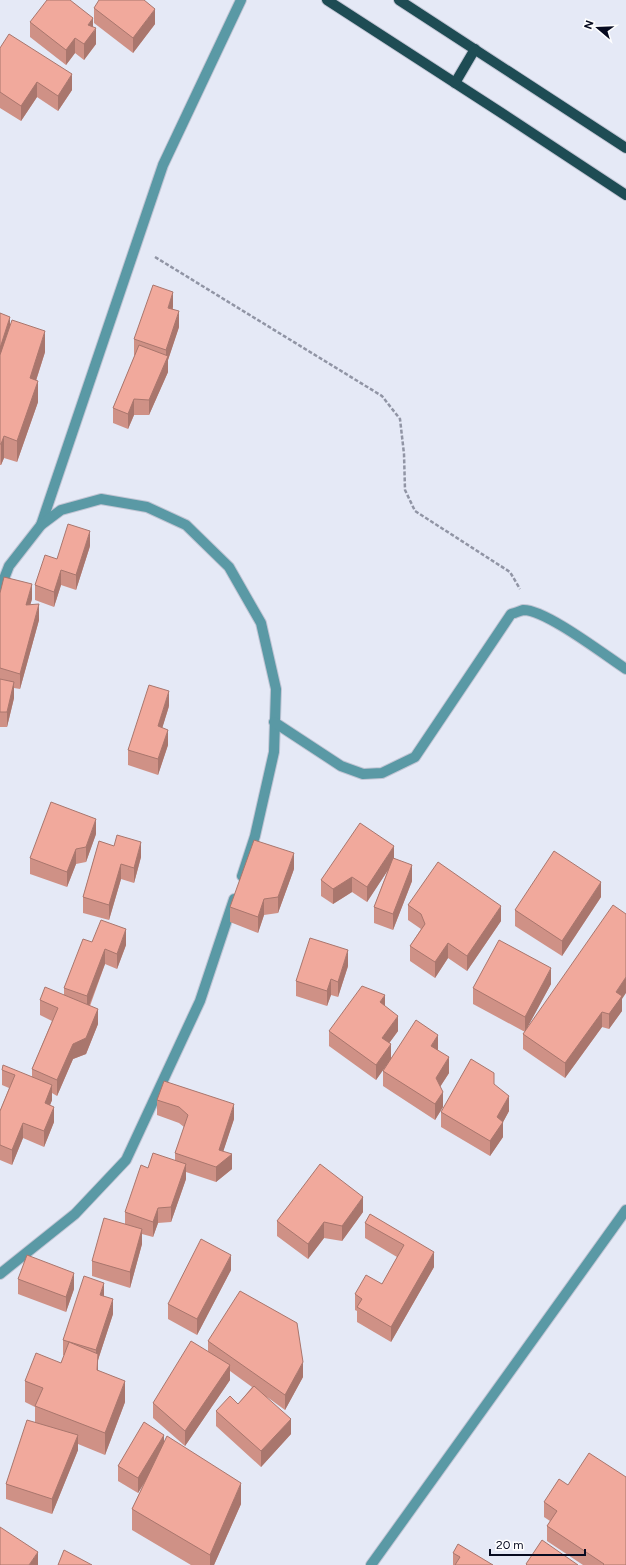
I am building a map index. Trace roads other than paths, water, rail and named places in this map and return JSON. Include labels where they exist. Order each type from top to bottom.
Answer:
[{"type":"main road","points":[[327,0],[626,195]]},
{"type":"main road","points":[[399,0],[626,148]]},
{"type":"main road","points":[[455,83],[475,49]]},
{"type":"street","points":[[41,525],[162,165],[241,0]]},
{"type":"street","points":[[0,589],[9,566],[41,525],[61,510],[100,499],[147,507],[186,525],[229,567],[261,623],[276,689],[274,752],[255,836],[200,1001],[126,1160],[74,1214],[0,1274]]},
{"type":"street","points":[[274,722],[341,766],[363,774],[382,773],[415,757],[511,614],[524,610],[538,613],[563,626],[626,669]]},
{"type":"street","points":[[371,1565],[626,1210]]}]
